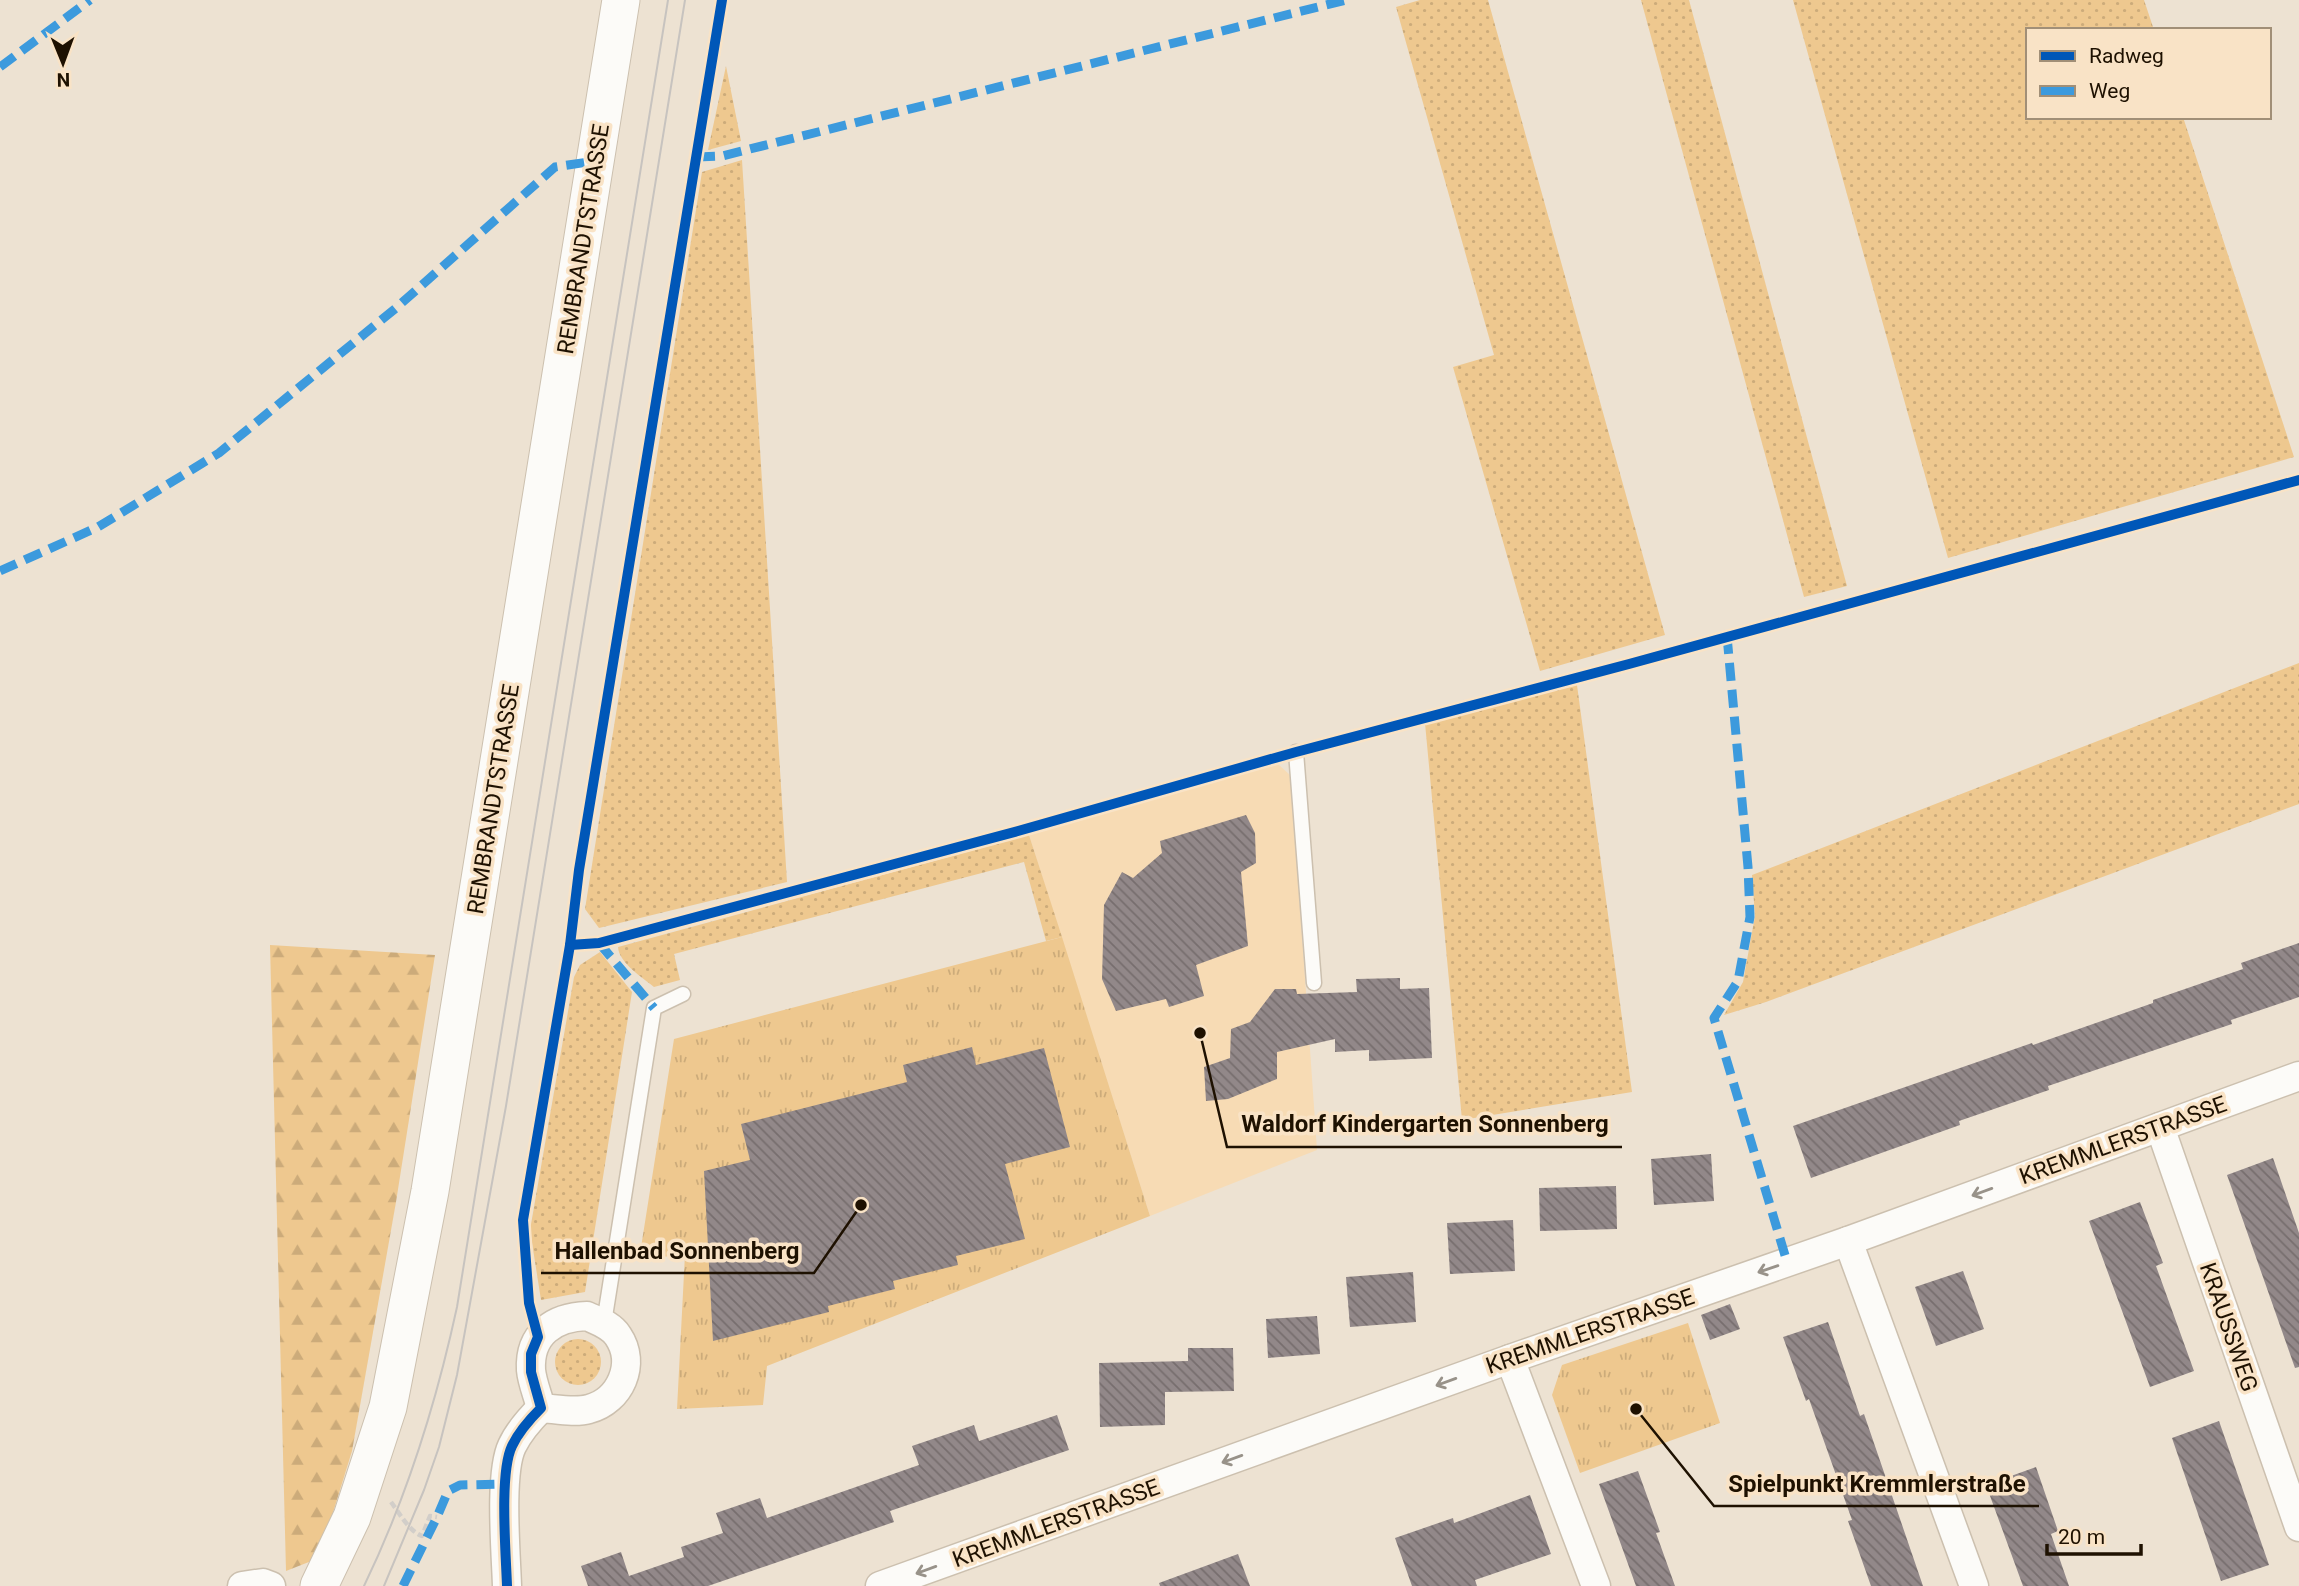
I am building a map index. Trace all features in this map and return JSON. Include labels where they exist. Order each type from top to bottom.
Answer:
[{"type":"street","name":"REMBRANDTSTRASSE","points":[[319,1586],[352,1517],[388,1407],[430,1191],[621,0]]},
{"type":"street","name":"KREMMLERSTRASSE","points":[[880,1586],[1510,1359],[1847,1241],[2299,1076]]},
{"type":"street","name":"KRAUSSWEG","points":[[2160,1126],[2299,1527]]},
{"type":"street","points":[[1847,1241],[1973,1586]]},
{"type":"street","points":[[507,1586],[505,1484],[510,1449],[523,1426],[541,1408],[587,1410],[605,1403],[618,1390],[625,1372],[625,1353],[618,1336],[604,1323],[587,1316],[568,1317],[551,1324],[538,1337],[531,1354],[531,1372],[541,1408]]},
{"type":"street","points":[[1510,1359],[1596,1586]]},
{"type":"street","points":[[242,1586],[262,1583],[271,1586]]},
{"type":"lane","points":[[1296,752],[1314,983]]},
{"type":"lane","points":[[604,1323],[654,1008],[683,994]]},
{"type":"path","points":[[385,1499],[390,1501],[417,1534],[422,1536],[430,1516],[438,1517]]},
{"type":"shaded area","points":[[1278,764],[1291,776],[1317,1150],[1150,1216],[1029,835]]},
{"type":"green space","points":[[1420,0],[1488,0],[1665,635],[1540,671],[1453,367],[1494,355],[1396,7]]},
{"type":"green space","points":[[1641,0],[1689,0],[1847,586],[1804,597]]},
{"type":"green space","points":[[1793,0],[2144,0],[2153,28],[2026,28],[2026,119],[2184,119],[2294,457],[1948,558]]},
{"type":"green space","points":[[726,66],[741,141],[708,150]]},
{"type":"green space","points":[[742,160],[787,882],[599,928],[585,909],[702,172]]},
{"type":"green space","points":[[2299,663],[2299,804],[1766,1002],[1724,1015],[1743,982],[1755,916],[1752,875]]},
{"type":"green space","points":[[1577,685],[1632,1092],[1462,1120],[1425,723]]},
{"type":"green space","points":[[1029,835],[1062,937],[1046,941],[1024,862],[674,954],[680,980],[654,987],[632,969],[619,953],[618,947]]},
{"type":"green space","points":[[1062,937],[1150,1216],[767,1366],[763,1405],[677,1409],[685,1254],[639,1260],[674,1039]]},
{"type":"green space","points":[[270,945],[435,955],[396,1202],[352,1451],[319,1558],[286,1571]]},
{"type":"green space","points":[[600,952],[632,992],[585,1292],[541,1300],[530,1230],[574,977],[580,965]]},
{"type":"green space","points":[[1688,1323],[1720,1423],[1580,1473],[1552,1395],[1562,1365]]},
{"type":"green space","points":[[578,1339],[594,1346],[601,1362],[594,1378],[578,1385],[562,1378],[555,1362],[562,1346]]},
{"type":"building","points":[[1246,815],[1255,833],[1256,863],[1241,872],[1248,946],[1196,965],[1204,996],[1169,1007],[1166,999],[1116,1011],[1102,979],[1104,905],[1122,872],[1133,878],[1162,853],[1160,841]]},
{"type":"building","points":[[2299,943],[2299,997],[2231,1020],[2232,1024],[2048,1086],[2049,1090],[1959,1121],[1960,1125],[1811,1178],[1793,1126],[2153,1003],[2153,1000],[2243,969],[2241,963]]},
{"type":"building","points":[[1400,978],[1400,989],[1429,988],[1432,1058],[1369,1061],[1369,1050],[1335,1052],[1335,1039],[1277,1052],[1277,1079],[1228,1099],[1206,1101],[1204,1067],[1230,1058],[1231,1029],[1250,1022],[1275,989],[1296,989],[1297,994],[1357,992],[1356,979]]},
{"type":"building","points":[[972,1047],[976,1065],[1044,1048],[1070,1147],[1005,1164],[1025,1239],[956,1256],[958,1265],[893,1281],[895,1289],[828,1306],[829,1312],[713,1341],[704,1171],[750,1160],[741,1124],[907,1082],[903,1065]]},
{"type":"building","points":[[1711,1154],[1714,1201],[1654,1205],[1651,1159]]},
{"type":"building","points":[[2273,1158],[2299,1233],[2299,1367],[2295,1368],[2227,1175]]},
{"type":"building","points":[[1616,1186],[1617,1229],[1540,1231],[1539,1188]]},
{"type":"building","points":[[2140,1202],[2163,1263],[2156,1266],[2194,1371],[2150,1387],[2089,1221]]},
{"type":"building","points":[[1513,1220],[1515,1271],[1450,1274],[1447,1223]]},
{"type":"building","points":[[1963,1271],[1984,1329],[1936,1346],[1915,1287]]},
{"type":"building","points":[[1413,1272],[1416,1322],[1350,1327],[1346,1277]]},
{"type":"building","points":[[1730,1304],[1740,1329],[1710,1340],[1701,1315]]},
{"type":"building","points":[[1317,1316],[1320,1354],[1268,1358],[1266,1319]]},
{"type":"building","points":[[1828,1322],[1860,1416],[1864,1414],[1923,1586],[1871,1586],[1848,1521],[1852,1520],[1809,1399],[1806,1401],[1783,1337]]},
{"type":"building","points":[[1188,1348],[1233,1348],[1234,1391],[1165,1392],[1165,1425],[1100,1427],[1099,1363],[1188,1361]]},
{"type":"building","points":[[1057,1415],[1069,1450],[890,1511],[894,1522],[708,1586],[588,1586],[581,1566],[621,1552],[629,1576],[684,1557],[681,1547],[723,1533],[716,1513],[760,1498],[767,1518],[919,1465],[912,1446],[974,1425],[979,1441]]},
{"type":"building","points":[[2219,1421],[2269,1565],[2221,1581],[2172,1438]]},
{"type":"building","points":[[2036,1467],[2058,1531],[2051,1534],[2069,1586],[2023,1586],[1986,1485]]},
{"type":"building","points":[[1638,1471],[1660,1532],[1656,1533],[1675,1586],[1636,1586],[1599,1484]]},
{"type":"building","points":[[1530,1495],[1551,1554],[1475,1580],[1477,1586],[1412,1586],[1395,1538],[1453,1518],[1454,1523]]},
{"type":"building","points":[[1238,1554],[1250,1586],[1160,1586],[1159,1583]]},
{"type":"tram line","points":[[364,1586],[394,1518],[419,1450],[457,1307],[668,0]]},
{"type":"tram line","points":[[384,1586],[439,1447],[457,1375],[506,1106],[685,0]]},
{"type":"marked path","points":[[0,67],[90,0]]},
{"type":"marked path","points":[[697,157],[722,156],[1346,0]]},
{"type":"marked path","points":[[0,571],[98,527],[219,453],[396,308],[555,167],[595,161]]},
{"type":"marked path","points":[[1727,636],[1750,917],[1738,981],[1714,1018],[1787,1262]]},
{"type":"marked path","points":[[599,943],[654,1008]]},
{"type":"marked path","points":[[403,1586],[448,1491],[460,1485],[505,1484]]},
{"type":"cycle path","points":[[507,1586],[504,1514],[508,1458],[518,1435],[541,1408],[531,1372],[531,1354],[538,1337],[529,1303],[523,1220],[570,945],[579,870],[722,0]]},
{"type":"cycle path","points":[[570,945],[599,943],[1018,831],[1296,752],[1629,664],[2299,480]]},
{"type":"place","name":"Waldorf Kindergarten Sonnenberg","points":[[1200,1033]]},
{"type":"place","name":"Hallenbad Sonnenberg","points":[[861,1205]]},
{"type":"place","name":"Spielpunkt Kremmlerstraße","points":[[1636,1409]]}]
